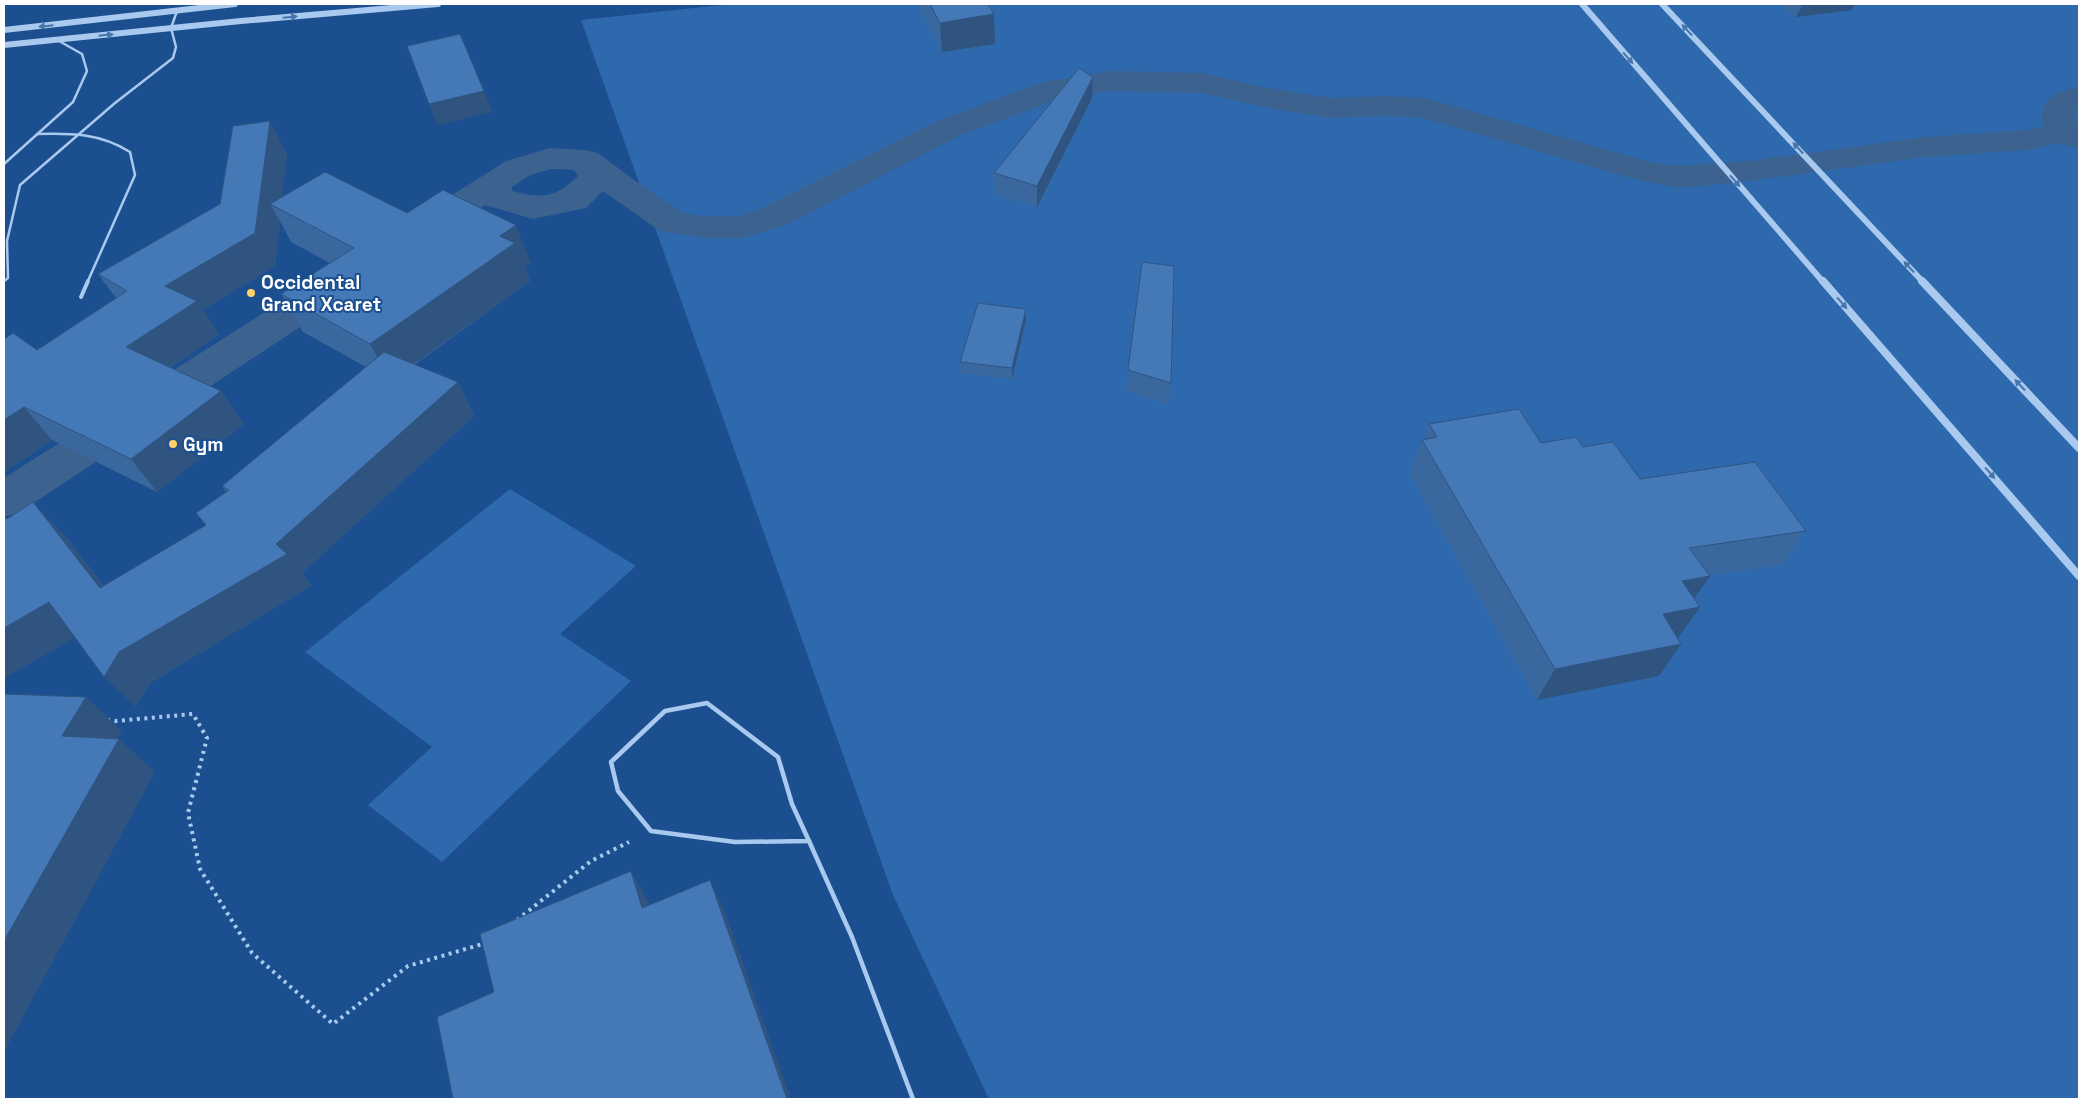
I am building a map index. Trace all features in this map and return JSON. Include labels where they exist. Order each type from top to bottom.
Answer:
[{"type":"street","points":[[4,30],[235,4]]},
{"type":"street","points":[[4,45],[438,4]]},
{"type":"street","points":[[1582,4],[2079,576]]},
{"type":"street","points":[[1662,4],[2079,448]]},
{"type":"lane","points":[[4,282],[8,278],[7,241],[20,185],[115,103],[174,58],[177,52],[177,45],[171,28],[177,10]]},
{"type":"lane","points":[[4,164],[73,102],[87,71],[82,54],[57,40]]},
{"type":"lane","points":[[37,134],[83,132],[118,143],[130,152],[135,175],[80,297]]},
{"type":"lane","points":[[808,841],[735,842],[652,831],[618,791],[611,762],[666,711],[708,703],[778,757],[792,804],[852,937],[913,1099]]},
{"type":"path","points":[[97,718],[116,721],[193,714],[207,738],[188,813],[200,869],[252,953],[333,1024],[408,966],[489,942]]},
{"type":"path","points":[[513,923],[590,862],[652,831]]},
{"type":"shaded area","points":[[731,4],[2079,4],[2079,1099],[989,1099],[893,895],[581,20]]},
{"type":"shaded area","points":[[510,489],[636,566],[560,634],[631,681],[442,862],[368,805],[432,747],[305,652]]},
{"type":"building","points":[[930,4],[988,4],[994,14],[940,23]]},
{"type":"building","points":[[460,34],[484,91],[429,104],[407,46]]},
{"type":"building","points":[[1079,68],[1093,77],[1037,186],[994,173]]},
{"type":"building","points":[[270,121],[255,233],[165,286],[197,301],[126,347],[221,391],[131,459],[24,407],[4,420],[4,339],[13,333],[37,350],[127,291],[98,274],[220,204],[233,126]]},
{"type":"building","points":[[325,172],[407,213],[443,190],[516,225],[500,236],[515,243],[370,344],[281,294],[354,248],[270,204]]},
{"type":"building","points":[[1142,262],[1174,266],[1171,383],[1128,370]]},
{"type":"building","points":[[978,303],[1026,309],[1012,368],[960,362]]},
{"type":"building","points":[[384,352],[458,382],[276,544],[287,554],[119,652],[104,677],[49,602],[4,628],[4,516],[7,519],[33,502],[100,588],[206,525],[196,513],[229,490],[222,486]]},
{"type":"building","points":[[1519,409],[1541,443],[1576,437],[1583,447],[1613,442],[1640,479],[1755,462],[1806,531],[1689,548],[1710,576],[1682,581],[1700,607],[1663,614],[1681,644],[1555,669],[1422,440],[1437,437],[1429,424]]},
{"type":"building","points":[[4,694],[86,697],[62,736],[119,739],[4,941]]},
{"type":"building","points":[[631,871],[642,908],[710,880],[787,1099],[453,1099],[437,1017],[494,992],[480,934]]},
{"type":"waterway","points":[[586,160],[628,193],[673,223],[704,227],[743,227],[775,216],[949,128],[1055,89],[1110,81],[1202,83],[1263,97],[1330,108],[1386,106],[1425,108],[1650,173],[1679,177],[1750,171],[1924,147],[2027,140],[2063,132]]},
{"type":"waterway","points":[[2063,132],[2057,117],[2061,104],[2073,98],[2079,98]]},
{"type":"waterway","points":[[2063,132],[2079,139]]},
{"type":"waterway","points":[[494,184],[518,168],[550,158],[586,160]]},
{"type":"waterway","points":[[494,184],[495,197],[533,208],[573,200],[597,178],[586,160]]},
{"type":"waterway","points":[[413,236],[494,184]]},
{"type":"waterway","points":[[4,500],[345,279]]},
{"type":"place","name":"Occidental Grand Xcaret","points":[[251,293]]},
{"type":"place","name":"Gym","points":[[173,444]]}]
